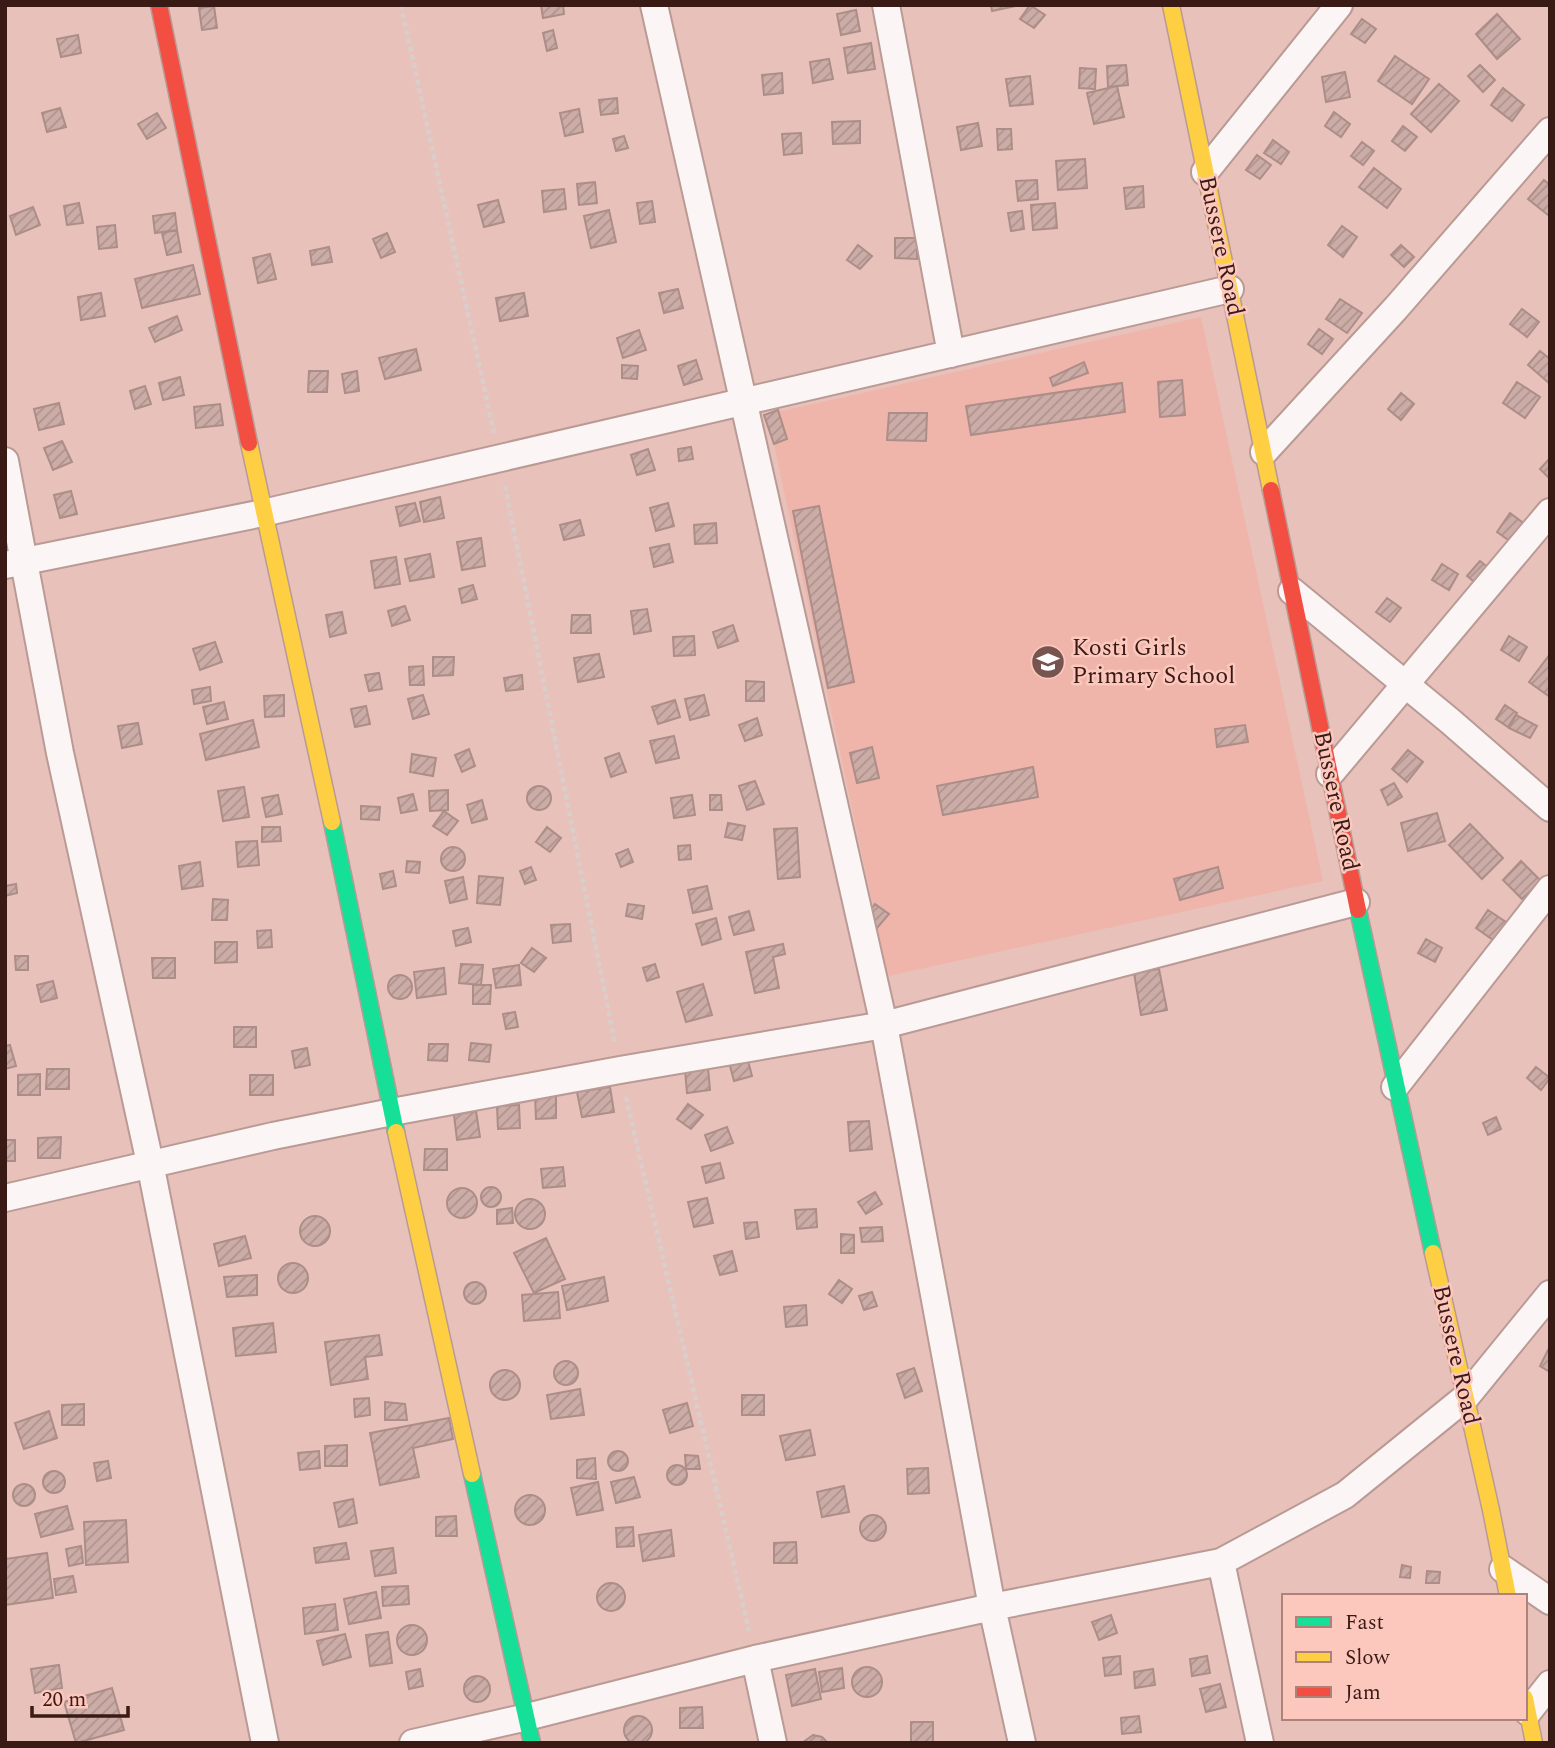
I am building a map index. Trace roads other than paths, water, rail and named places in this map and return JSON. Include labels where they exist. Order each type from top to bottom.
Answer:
[{"type":"street","points":[[159,5],[263,513],[309,709],[392,1112],[532,1743]]},
{"type":"street","points":[[654,5],[884,1025],[992,1607],[1022,1743]]},
{"type":"street","points":[[886,5],[951,354]]},
{"type":"street","name":"Bussere Road","points":[[1171,5],[1395,1087],[1508,1594]]},
{"type":"street","points":[[1205,172],[1339,5]]},
{"type":"street","points":[[1264,452],[1396,308],[1550,131]]},
{"type":"street","points":[[15,562],[263,513],[1230,289]]},
{"type":"street","points":[[5,461],[15,562],[150,1163],[265,1743]]},
{"type":"street","points":[[1331,774],[1550,512]]},
{"type":"street","points":[[1292,591],[1550,808]]},
{"type":"street","points":[[1395,1087],[1550,889]]},
{"type":"street","points":[[5,1198],[150,1163],[392,1112],[884,1025],[1356,902]]},
{"type":"street","points":[[413,1743],[755,1659],[992,1607],[1221,1562],[1345,1495],[1466,1398],[1550,1294]]},
{"type":"street","points":[[1221,1562],[1260,1743]]},
{"type":"street","points":[[1503,1569],[1550,1601]]},
{"type":"street","points":[[755,1659],[773,1743]]},
{"type":"street","points":[[1534,1743],[1527,1705],[1550,1684]]},
{"type":"place","name":"Kosti Girls Primary School","points":[[1048,662]]}]
